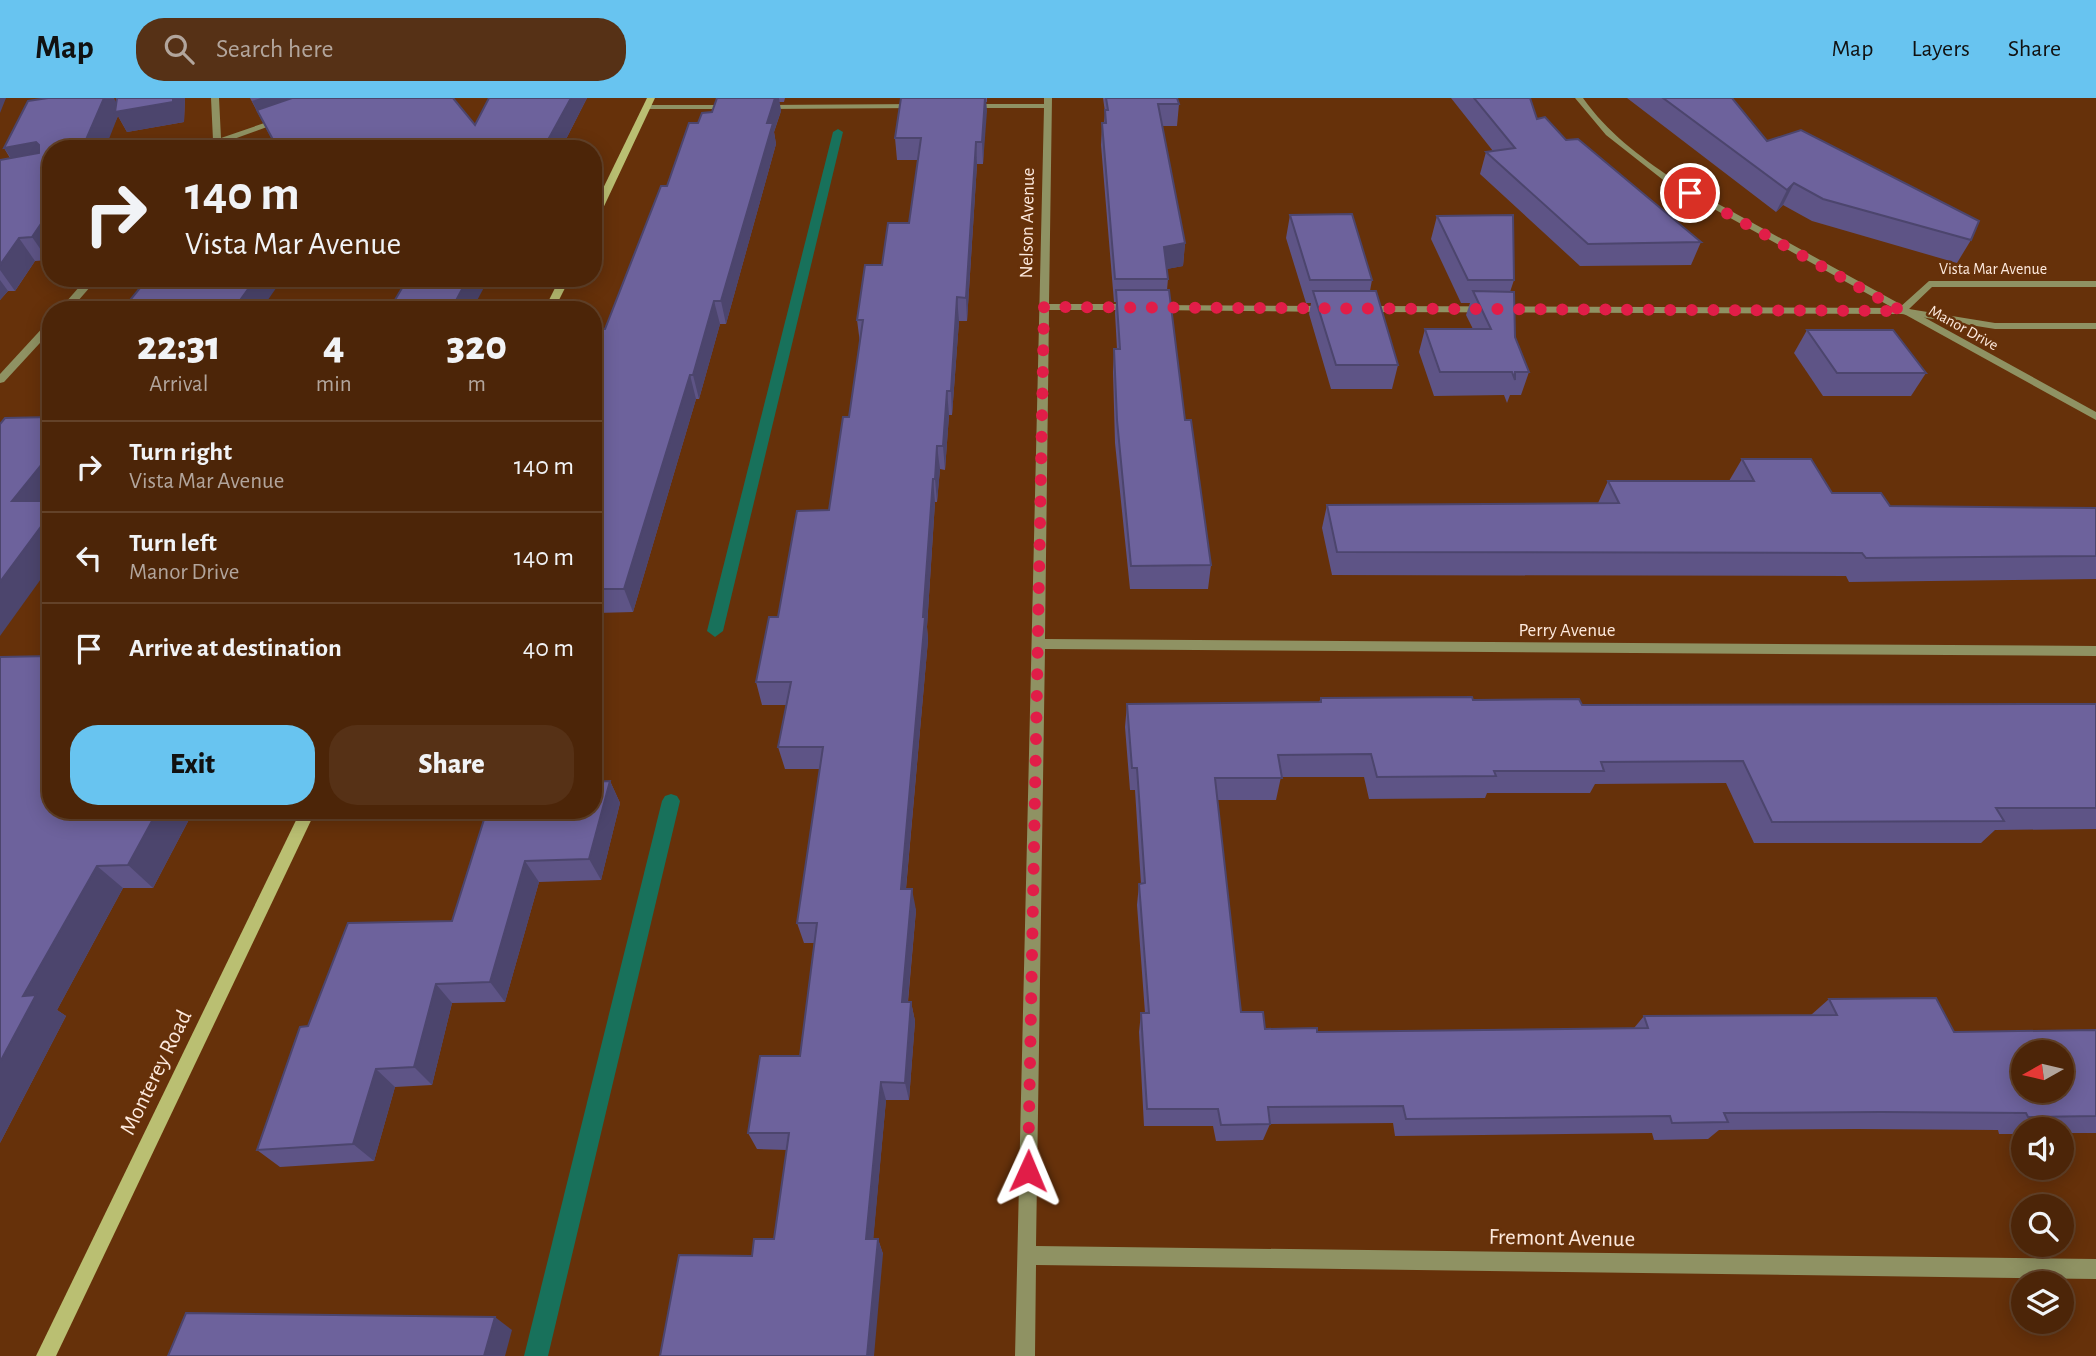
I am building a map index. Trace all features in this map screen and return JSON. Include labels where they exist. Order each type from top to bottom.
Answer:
[{"type":"main road","points":[[602,200],[649,103]]},
{"type":"main road","name":"Monterey Road","points":[[46,1356],[305,819]]},
{"type":"street","points":[[214,140],[215,98]]},
{"type":"street","name":"Manor Drive","points":[[1579,98],[1609,134],[1636,158],[1670,181],[2096,417]]},
{"type":"street","points":[[951,106],[1048,102]]},
{"type":"street","name":"Nelson Avenue","points":[[1025,1356],[1048,102]]},
{"type":"street","points":[[649,103],[744,107]]},
{"type":"street","points":[[758,107],[924,106]]},
{"type":"street","points":[[228,140],[296,116]]},
{"type":"street","name":"Vista Mar Avenue","points":[[1902,311],[1928,284],[2096,284]]},
{"type":"street","points":[[72,301],[85,287]]},
{"type":"street","points":[[1044,307],[1335,309]]},
{"type":"street","points":[[1349,309],[1902,311],[1995,326],[2096,326]]},
{"type":"street","points":[[0,380],[42,335]]},
{"type":"street","name":"Perry Avenue","points":[[1038,644],[2096,652]]},
{"type":"street","name":"Fremont Avenue","points":[[1027,1255],[2096,1269]]},
{"type":"building","points":[[48,98],[104,98],[86,140],[42,140],[42,222],[32,237],[19,238],[0,265],[0,160],[39,153],[39,145],[36,142],[4,148],[28,101]]},
{"type":"building","points":[[117,98],[173,98],[173,102],[115,112]]},
{"type":"building","points":[[292,98],[453,98],[475,125],[489,98],[571,98],[548,140],[273,140],[257,110]]},
{"type":"building","points":[[717,98],[775,98],[767,123],[773,123],[721,301],[714,301],[624,589],[602,589],[602,329],[605,329],[661,186],[667,186],[689,123],[698,123],[702,113],[712,112]]},
{"type":"building","points":[[901,98],[985,98],[982,142],[976,142],[966,298],[957,297],[951,391],[947,391],[943,446],[937,446],[933,479],[925,617],[901,889],[912,889],[902,1002],[911,1002],[905,1083],[881,1082],[866,1239],[878,1239],[867,1356],[660,1356],[679,1255],[752,1256],[754,1239],[774,1239],[789,1133],[748,1133],[760,1056],[800,1056],[817,923],[797,923],[823,747],[778,747],[791,682],[756,682],[769,617],[778,617],[797,511],[829,510],[843,417],[849,417],[863,320],[857,320],[865,265],[882,265],[888,223],[909,223],[921,138],[895,138]]},
{"type":"building","points":[[1106,98],[1177,98],[1179,104],[1158,104],[1185,243],[1164,247],[1168,279],[1115,279],[1102,123],[1106,123]]},
{"type":"building","points":[[1474,98],[1530,98],[1537,119],[1545,117],[1566,140],[1578,139],[1701,242],[1588,244],[1486,152],[1515,148]]},
{"type":"building","points":[[1663,98],[1732,98],[1767,141],[1801,130],[1979,221],[1971,240],[1823,199],[1794,183],[1787,190]]},
{"type":"building","points":[[1352,214],[1372,280],[1310,280],[1290,215]]},
{"type":"building","points":[[1513,215],[1514,280],[1468,280],[1437,216]]},
{"type":"building","points":[[141,287],[250,287],[239,301],[129,301]]},
{"type":"building","points":[[403,287],[463,287],[456,301],[394,301]]},
{"type":"building","points":[[1116,290],[1169,290],[1185,420],[1191,420],[1211,565],[1131,566],[1117,420],[1114,349],[1120,349]]},
{"type":"building","points":[[1313,291],[1376,291],[1398,365],[1336,365]]},
{"type":"building","points":[[1473,291],[1514,292],[1515,337],[1529,372],[1515,372],[1515,380],[1512,372],[1440,372],[1425,329],[1491,329]]},
{"type":"building","points":[[1807,330],[1893,330],[1926,373],[1837,373]]},
{"type":"building","points":[[42,417],[42,464],[12,501],[42,501],[42,525],[0,582],[0,424],[5,418]]},
{"type":"building","points":[[1742,459],[1811,459],[1832,493],[1881,493],[1890,506],[2096,508],[2096,556],[1866,558],[1862,553],[1337,552],[1327,505],[1619,503],[1608,481],[1754,481]]},
{"type":"building","points":[[42,656],[42,819],[153,819],[128,865],[97,866],[23,996],[36,995],[0,1062],[0,657]]},
{"type":"building","points":[[1472,697],[1473,700],[1579,699],[1582,705],[2096,704],[2096,808],[1996,808],[2004,821],[1772,822],[1743,761],[1601,762],[1604,771],[1494,771],[1496,776],[1377,777],[1371,754],[1278,755],[1282,778],[1215,778],[1241,1012],[1263,1012],[1265,1029],[1317,1028],[1317,1032],[1648,1028],[1644,1016],[1837,1015],[1829,999],[1936,998],[1954,1032],[2096,1030],[2096,1116],[2028,1117],[2026,1113],[1724,1113],[1728,1122],[1672,1123],[1670,1116],[1406,1119],[1403,1106],[1268,1107],[1270,1124],[1221,1125],[1218,1109],[1147,1109],[1141,1013],[1149,1013],[1139,884],[1145,883],[1137,768],[1132,768],[1127,704],[1321,702],[1321,698]]},
{"type":"building","points":[[602,781],[610,781],[602,811]]},
{"type":"building","points":[[484,819],[600,819],[589,859],[525,861],[490,982],[436,984],[414,1067],[376,1069],[353,1144],[257,1150],[300,1027],[308,1026],[348,923],[452,921]]},
{"type":"building","points":[[186,1313],[495,1317],[484,1356],[168,1356]]},
{"type":"waterway","points":[[715,631],[838,132]]},
{"type":"waterway","points":[[536,1356],[671,801]]},
{"type":"route","points":[[1028,1171],[1044,307],[1902,311],[1690,193]]}]
